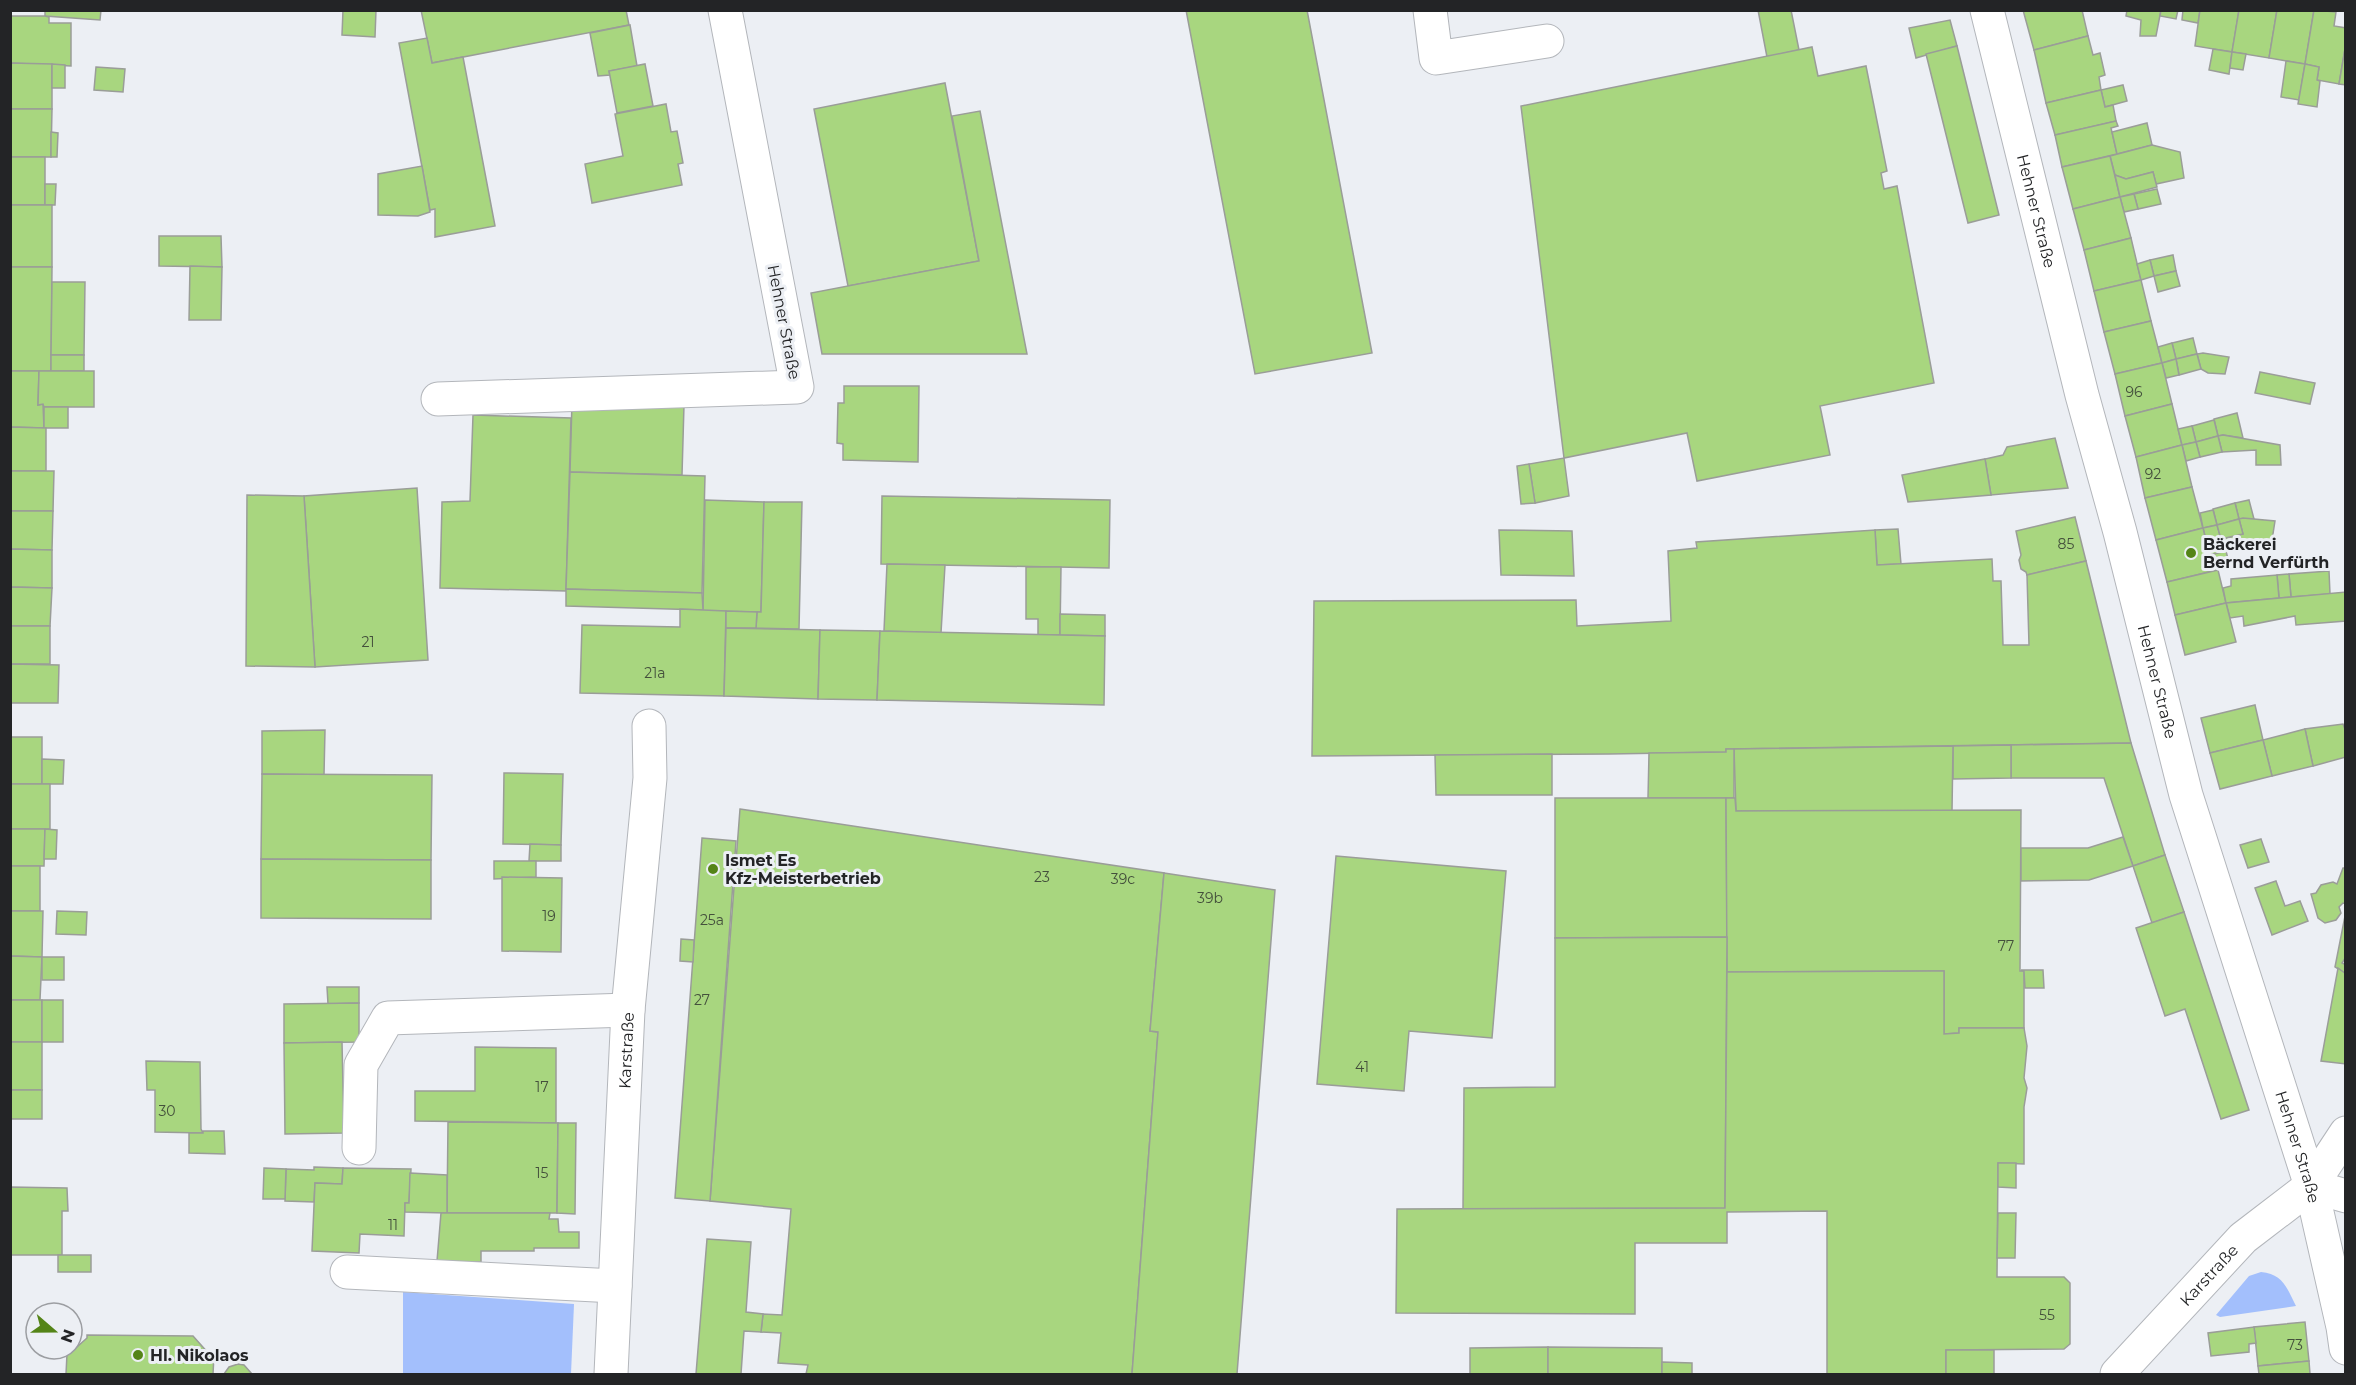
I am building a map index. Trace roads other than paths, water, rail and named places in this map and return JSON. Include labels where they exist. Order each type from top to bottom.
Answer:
[{"type":"street","name":"Hehner Straße","points":[[438,399],[797,387],[725,10]]},
{"type":"street","points":[[1430,10],[1436,58],[1547,41]]},
{"type":"street","name":"Hehner Straße","points":[[1987,10],[2082,395],[2120,532],[2186,795],[2311,1186],[2346,1348]]},
{"type":"street","name":"Karstraße","points":[[610,1374],[628,1010],[650,778],[649,726]]},
{"type":"street","points":[[360,1148],[361,1065],[388,1018],[628,1010]]},
{"type":"street","name":"Karstraße","points":[[2117,1374],[2243,1238],[2311,1186],[2346,1133]]},
{"type":"street","points":[[2311,1186],[2346,1196]]},
{"type":"street","points":[[347,1272],[615,1286]]},
{"type":"place","name":"Bäckerei Bernd Verfürth","points":[[2191,553]]},
{"type":"place","name":"Ismet Es Kfz-Meisterbetrieb","points":[[713,869]]},
{"type":"place","name":"Hl. Nikolaos","points":[[138,1355]]}]
